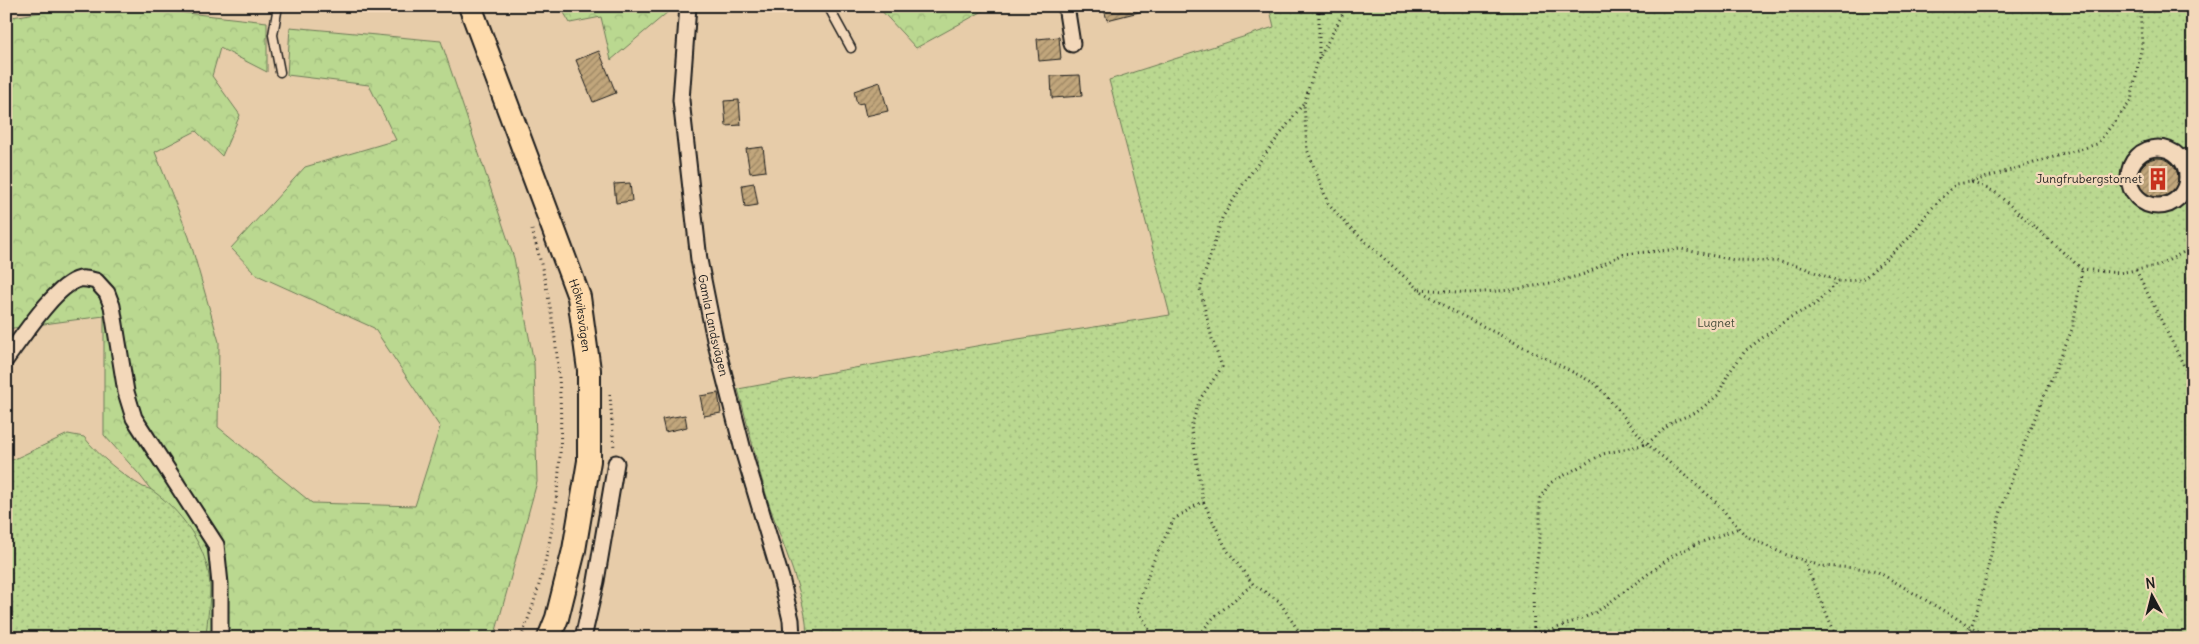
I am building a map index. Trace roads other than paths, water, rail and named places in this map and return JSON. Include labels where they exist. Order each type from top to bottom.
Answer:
[{"type":"main road","name":"Hökviksvägen","points":[[470,6],[579,297],[589,370],[588,461],[574,550],[557,618],[549,638]]},
{"type":"street","name":"Gamla Landsvägen","points":[[688,6],[680,100],[699,260],[715,340],[743,450],[781,578],[791,620],[792,638]]},
{"type":"street","points":[[1066,6],[1072,44]]},
{"type":"street","points":[[6,359],[45,307],[70,284],[80,279],[96,280],[107,293],[112,306],[126,392],[134,418],[216,545],[220,584],[220,638]]},
{"type":"street","points":[[583,638],[598,571],[616,463]]},
{"type":"lane","points":[[278,6],[273,35],[280,72]]},
{"type":"lane","points":[[828,6],[851,48]]},
{"type":"place","name":"Jungfrubergstornet","points":[[2158,179]]},
{"type":"park label","name":"Lugnet","points":[[1716,323]]}]
